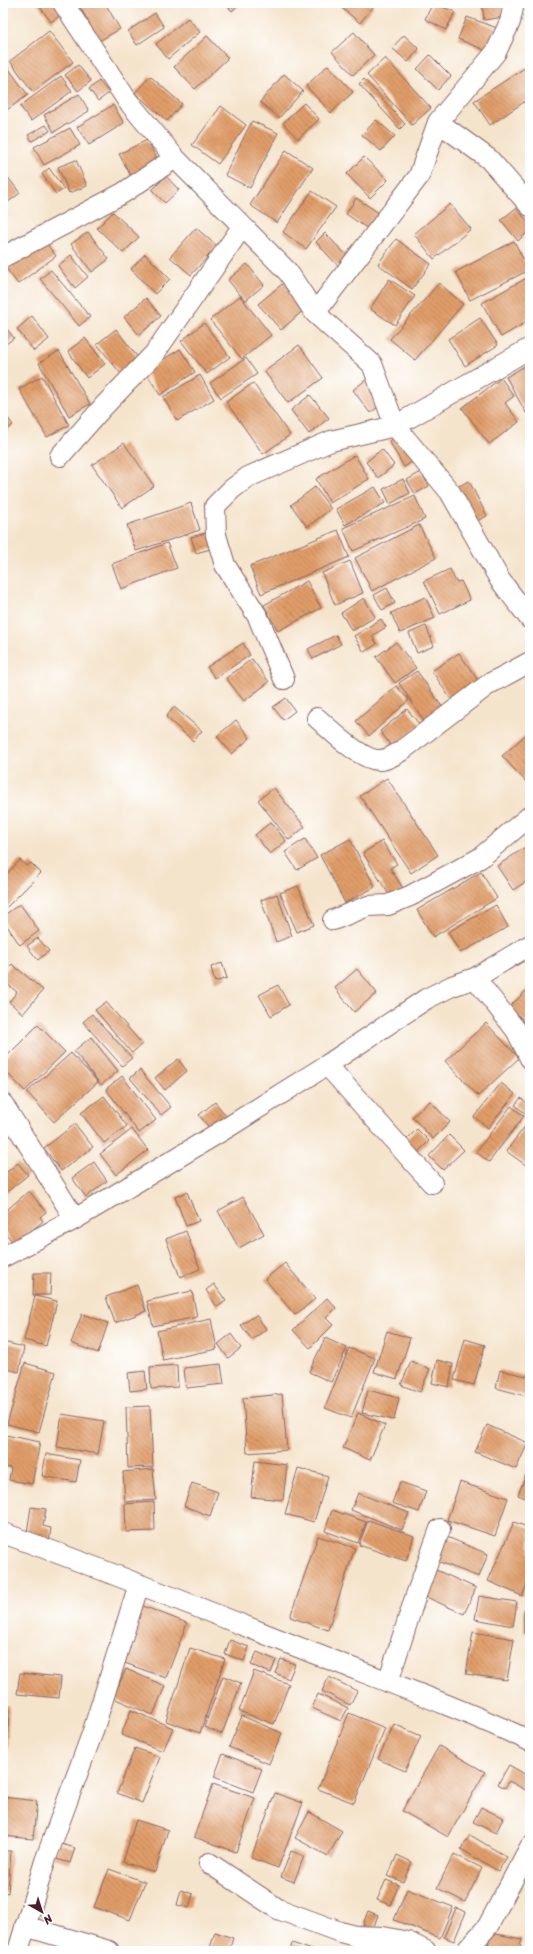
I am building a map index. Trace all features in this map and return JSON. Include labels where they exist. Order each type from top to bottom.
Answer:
[{"type":"street","points":[[63,3],[127,100],[175,158],[288,272],[315,313],[372,364],[395,426],[450,492],[500,580],[530,619]]},
{"type":"street","points":[[315,313],[419,176],[438,122],[496,52],[510,22],[514,3]]},
{"type":"street","points":[[438,122],[489,159],[530,206]]},
{"type":"street","points":[[3,257],[123,193],[175,158]]},
{"type":"street","points":[[60,456],[103,407],[154,354],[242,227]]},
{"type":"street","points":[[284,679],[258,617],[225,564],[216,535],[215,506],[232,489],[248,477],[331,441],[395,426],[530,348]]},
{"type":"street","points":[[317,718],[358,752],[381,760],[392,757],[401,751],[488,684],[530,662]]},
{"type":"street","points":[[333,920],[368,906],[388,905],[410,896],[480,858],[530,816]]},
{"type":"street","points":[[3,1257],[76,1219],[327,1065],[426,999],[452,986],[475,978],[530,945]]},
{"type":"street","points":[[475,978],[516,1030],[530,1058]]},
{"type":"street","points":[[327,1065],[432,1183]]},
{"type":"street","points":[[3,1104],[76,1219]]},
{"type":"street","points":[[388,1682],[415,1598],[440,1530]]},
{"type":"street","points":[[3,1533],[139,1584],[388,1682],[498,1726],[530,1741]]},
{"type":"street","points":[[18,1951],[45,1861],[92,1734],[139,1584]]},
{"type":"street","points":[[466,1951],[488,1926],[530,1846]]},
{"type":"street","points":[[209,1863],[278,1909],[340,1932],[356,1936],[383,1937],[408,1942],[426,1951]]},
{"type":"street","points":[[25,1926],[109,1951]]},
{"type":"building","points":[[37,3],[56,3],[63,13],[51,22]]},
{"type":"building","points":[[87,3],[105,3],[120,29],[99,41],[80,7]]},
{"type":"building","points":[[224,3],[241,3],[232,11]]},
{"type":"building","points":[[336,3],[369,3],[373,7],[360,23]]},
{"type":"building","points":[[433,3],[455,12],[446,30],[425,19]]},
{"type":"building","points":[[482,3],[502,3],[504,17],[484,20]]},
{"type":"building","points":[[155,13],[164,27],[137,45],[128,31]]},
{"type":"building","points":[[467,17],[497,28],[487,51],[458,39]]},
{"type":"building","points":[[188,18],[200,32],[168,59],[156,44]]},
{"type":"building","points":[[49,31],[73,62],[33,92],[10,61]]},
{"type":"building","points":[[354,32],[374,55],[353,75],[332,52]]},
{"type":"building","points":[[404,35],[419,49],[408,62],[392,48]]},
{"type":"building","points":[[207,36],[228,58],[195,89],[174,67]]},
{"type":"building","points":[[430,55],[451,76],[438,90],[417,69]]},
{"type":"building","points":[[385,58],[431,108],[412,125],[367,75]]},
{"type":"building","points":[[6,65],[28,95],[4,112],[3,66]]},
{"type":"building","points":[[78,65],[91,81],[78,91],[65,75]]},
{"type":"building","points":[[328,65],[353,92],[331,113],[306,86]]},
{"type":"building","points":[[526,67],[530,73],[530,98],[490,125],[474,101]]},
{"type":"building","points":[[284,74],[303,91],[279,118],[260,102]]},
{"type":"building","points":[[61,76],[72,91],[31,121],[20,106]]},
{"type":"building","points":[[150,76],[182,104],[167,121],[135,93]]},
{"type":"building","points":[[364,79],[405,124],[400,129],[359,84]]},
{"type":"building","points":[[99,81],[109,93],[98,101],[89,89]]},
{"type":"building","points":[[79,94],[89,111],[54,132],[44,115]]},
{"type":"building","points":[[304,103],[319,119],[298,139],[283,123]]},
{"type":"building","points":[[113,105],[124,123],[89,145],[77,127]]},
{"type":"building","points":[[221,106],[246,125],[218,164],[192,145]]},
{"type":"building","points":[[376,120],[395,136],[381,151],[362,135]]},
{"type":"building","points":[[252,121],[278,133],[250,188],[225,175]]},
{"type":"building","points":[[46,125],[50,131],[32,141],[28,135]]},
{"type":"building","points":[[70,128],[80,145],[44,165],[34,147]]},
{"type":"building","points":[[147,140],[159,162],[131,176],[119,154]]},
{"type":"building","points":[[286,150],[313,168],[277,223],[250,205]]},
{"type":"building","points":[[364,157],[388,180],[370,198],[347,174]]},
{"type":"building","points":[[76,160],[87,186],[69,193],[58,167]]},
{"type":"building","points":[[49,168],[64,189],[56,194],[42,174]]},
{"type":"building","points":[[3,171],[20,193],[3,206]]},
{"type":"building","points":[[166,176],[179,190],[165,203],[152,190]]},
{"type":"building","points":[[312,191],[336,207],[306,249],[283,232]]},
{"type":"building","points":[[356,198],[382,215],[371,231],[346,214]]},
{"type":"building","points":[[450,204],[471,229],[434,259],[414,234]]},
{"type":"building","points":[[516,208],[530,224],[530,230],[518,241],[501,220]]},
{"type":"building","points":[[113,212],[139,237],[123,253],[97,228]]},
{"type":"building","points":[[196,228],[217,246],[191,275],[170,257]]},
{"type":"building","points":[[88,232],[109,259],[92,272],[71,244]]},
{"type":"building","points":[[325,233],[349,258],[339,267],[316,242]]},
{"type":"building","points":[[43,239],[56,256],[18,284],[6,268]]},
{"type":"building","points":[[396,239],[431,264],[412,289],[378,264]]},
{"type":"building","points":[[514,241],[529,270],[470,300],[456,272]]},
{"type":"building","points":[[145,254],[170,279],[155,294],[131,269]]},
{"type":"building","points":[[71,255],[88,277],[75,288],[58,266]]},
{"type":"building","points":[[247,264],[264,285],[245,301],[228,280]]},
{"type":"building","points":[[51,270],[90,317],[79,326],[40,279]]},
{"type":"building","points":[[294,274],[316,299],[281,330],[258,304]]},
{"type":"building","points":[[530,276],[530,320],[501,337],[482,303]]},
{"type":"building","points":[[389,279],[415,296],[395,325],[370,309]]},
{"type":"building","points":[[439,283],[463,304],[415,360],[390,339]]},
{"type":"building","points":[[240,296],[271,335],[242,359],[210,320]]},
{"type":"building","points":[[146,298],[161,316],[139,335],[124,317]]},
{"type":"building","points":[[32,316],[49,339],[34,351],[17,329]]},
{"type":"building","points":[[480,318],[498,345],[465,366],[448,339]]},
{"type":"building","points":[[204,323],[230,357],[207,374],[181,341]]},
{"type":"building","points":[[3,324],[14,338],[3,346]]},
{"type":"building","points":[[116,329],[139,359],[121,374],[97,344]]},
{"type":"building","points":[[85,338],[105,364],[87,378],[68,351]]},
{"type":"building","points":[[299,345],[323,378],[288,403],[264,371]]},
{"type":"building","points":[[180,349],[195,372],[160,395],[145,371]]},
{"type":"building","points":[[59,351],[90,404],[69,416],[39,363]]},
{"type":"building","points":[[246,358],[257,374],[221,398],[210,383]]},
{"type":"building","points":[[530,363],[530,411],[526,413],[506,377]]},
{"type":"building","points":[[200,375],[214,399],[177,421],[163,397]]},
{"type":"building","points":[[42,376],[69,425],[47,437],[19,389]]},
{"type":"building","points":[[501,378],[514,396],[505,403],[519,422],[489,444],[462,408]]},
{"type":"building","points":[[367,379],[385,402],[370,413],[353,390]]},
{"type":"building","points":[[253,383],[290,435],[263,454],[226,402]]},
{"type":"building","points":[[310,395],[329,418],[309,434],[291,410]]},
{"type":"building","points":[[3,412],[13,425],[3,433]]},
{"type":"building","points":[[402,434],[417,459],[404,467],[389,441]]},
{"type":"building","points":[[124,443],[154,486],[122,508],[92,465]]},
{"type":"building","points":[[382,449],[394,465],[378,478],[366,462]]},
{"type":"building","points":[[355,455],[369,479],[330,503],[316,479]]},
{"type":"building","points":[[421,472],[429,486],[415,494],[407,480]]},
{"type":"building","points":[[403,479],[410,493],[390,504],[383,489]]},
{"type":"building","points":[[469,481],[487,516],[475,522],[457,487]]},
{"type":"building","points":[[315,487],[331,509],[307,527],[291,505]]},
{"type":"building","points":[[375,487],[385,503],[345,525],[336,509]]},
{"type":"building","points":[[415,496],[425,519],[353,551],[343,528]]},
{"type":"building","points":[[191,503],[200,530],[136,551],[127,525]]},
{"type":"building","points":[[419,525],[436,558],[372,591],[355,558]]},
{"type":"building","points":[[338,530],[349,557],[261,594],[250,566]]},
{"type":"building","points":[[209,532],[214,548],[196,553],[191,537]]},
{"type":"building","points":[[167,543],[177,568],[121,589],[112,564]]},
{"type":"building","points":[[350,561],[363,593],[335,605],[322,573]]},
{"type":"building","points":[[450,569],[456,582],[461,581],[470,600],[440,614],[424,581]]},
{"type":"building","points":[[307,581],[321,608],[278,631],[264,605]]},
{"type":"building","points":[[387,588],[395,603],[382,610],[374,595]]},
{"type":"building","points":[[425,597],[435,618],[400,633],[391,613]]},
{"type":"building","points":[[364,598],[375,617],[352,631],[341,613]]},
{"type":"building","points":[[381,619],[386,627],[372,636],[377,644],[364,652],[354,636]]},
{"type":"building","points":[[426,626],[434,646],[417,653],[409,633]]},
{"type":"building","points":[[336,635],[341,644],[313,659],[308,649]]},
{"type":"building","points":[[396,642],[416,668],[395,683],[376,657]]},
{"type":"building","points":[[243,643],[250,655],[215,678],[207,667]]},
{"type":"building","points":[[459,653],[479,682],[452,701],[432,671]]},
{"type":"building","points":[[252,659],[269,682],[244,701],[226,678]]},
{"type":"building","points":[[417,671],[445,711],[426,724],[399,683]]},
{"type":"building","points":[[396,686],[409,700],[369,736],[356,721]]},
{"type":"building","points":[[286,698],[295,711],[283,720],[273,707]]},
{"type":"building","points":[[174,707],[202,731],[193,741],[166,717]]},
{"type":"building","points":[[407,709],[420,725],[393,748],[380,731]]},
{"type":"building","points":[[236,720],[250,738],[232,754],[217,736]]},
{"type":"building","points":[[530,731],[530,779],[526,782],[502,756]]},
{"type":"building","points":[[387,778],[438,855],[411,873],[360,796]]},
{"type":"building","points":[[274,788],[305,827],[289,840],[258,800]]},
{"type":"building","points":[[271,822],[286,841],[270,854],[255,835]]},
{"type":"building","points":[[305,839],[317,858],[297,870],[285,852]]},
{"type":"building","points":[[350,839],[375,887],[345,903],[320,855]]},
{"type":"building","points":[[382,841],[397,864],[390,868],[404,890],[391,898],[363,853]]},
{"type":"building","points":[[530,844],[530,879],[513,890],[497,866]]},
{"type":"building","points":[[20,860],[27,866],[31,863],[41,873],[3,911],[3,878]]},
{"type":"building","points":[[481,872],[497,898],[433,937],[417,910]]},
{"type":"building","points":[[298,886],[314,925],[297,932],[280,893]]},
{"type":"building","points":[[277,894],[292,936],[276,942],[261,900]]},
{"type":"building","points":[[20,904],[39,931],[20,945],[3,920],[3,916]]},
{"type":"building","points":[[496,905],[508,927],[460,953],[448,932]]},
{"type":"building","points":[[38,938],[49,951],[38,960],[27,946]]},
{"type":"building","points":[[222,963],[227,978],[215,982],[211,967]]},
{"type":"building","points":[[12,964],[43,990],[23,1014],[9,1002],[17,992],[3,981],[3,974]]},
{"type":"building","points":[[357,969],[377,993],[354,1012],[335,988]]},
{"type":"building","points":[[278,985],[289,1005],[271,1016],[259,995]]},
{"type":"building","points":[[530,987],[530,1028],[510,1006]]},
{"type":"building","points":[[106,1002],[142,1044],[132,1053],[95,1010]]},
{"type":"building","points":[[92,1014],[132,1058],[122,1066],[83,1022]]},
{"type":"building","points":[[486,1023],[519,1058],[478,1096],[445,1061]]},
{"type":"building","points":[[38,1025],[65,1052],[25,1091],[3,1069],[3,1060]]},
{"type":"building","points":[[91,1037],[118,1071],[101,1085],[74,1051]]},
{"type":"building","points":[[71,1053],[98,1082],[54,1122],[27,1092]]},
{"type":"building","points":[[178,1059],[187,1071],[165,1090],[155,1078]]},
{"type":"building","points":[[140,1070],[171,1107],[161,1115],[130,1078]]},
{"type":"building","points":[[122,1076],[156,1120],[139,1133],[106,1089]]},
{"type":"building","points":[[501,1083],[515,1094],[488,1128],[474,1117]]},
{"type":"building","points":[[104,1096],[127,1126],[104,1143],[81,1113]]},
{"type":"building","points":[[521,1098],[530,1106],[530,1110],[526,1114],[515,1105]]},
{"type":"building","points":[[430,1101],[450,1122],[433,1139],[412,1117]]},
{"type":"building","points":[[215,1102],[227,1117],[211,1130],[199,1115]]},
{"type":"building","points":[[511,1106],[524,1116],[489,1162],[476,1152]]},
{"type":"building","points":[[530,1120],[530,1162],[527,1166],[506,1151]]},
{"type":"building","points":[[75,1124],[93,1147],[61,1171],[44,1148]]},
{"type":"building","points":[[132,1129],[148,1150],[116,1175],[100,1154]]},
{"type":"building","points":[[417,1129],[429,1141],[415,1155],[403,1143]]},
{"type":"building","points":[[449,1135],[464,1150],[443,1170],[429,1156]]},
{"type":"building","points":[[94,1162],[107,1181],[86,1197],[72,1178]]},
{"type":"building","points":[[18,1163],[28,1175],[3,1195],[3,1175]]},
{"type":"building","points":[[29,1191],[46,1212],[40,1217],[43,1221],[15,1245],[3,1230],[3,1213]]},
{"type":"building","points":[[187,1192],[199,1221],[186,1226],[175,1197]]},
{"type":"building","points":[[243,1197],[264,1234],[239,1248],[218,1211]]},
{"type":"building","points":[[186,1231],[200,1269],[180,1277],[166,1239]]},
{"type":"building","points":[[285,1263],[315,1299],[295,1315],[265,1279]]},
{"type":"building","points":[[34,1273],[51,1273],[50,1295],[33,1295]]},
{"type":"building","points":[[214,1284],[226,1301],[217,1307],[206,1290]]},
{"type":"building","points":[[137,1285],[146,1311],[115,1323],[106,1297]]},
{"type":"building","points":[[192,1291],[197,1317],[153,1326],[147,1301]]},
{"type":"building","points":[[35,1296],[57,1301],[46,1346],[24,1340]]},
{"type":"building","points":[[327,1298],[336,1308],[326,1318],[333,1325],[310,1348],[293,1330]]},
{"type":"building","points":[[82,1314],[108,1323],[98,1353],[71,1343]]},
{"type":"building","points":[[256,1315],[266,1329],[252,1340],[241,1325]]},
{"type":"building","points":[[211,1319],[217,1349],[163,1360],[157,1331]]},
{"type":"building","points":[[387,1331],[410,1338],[397,1379],[374,1372]]},
{"type":"building","points":[[231,1334],[241,1348],[228,1358],[218,1344]]},
{"type":"building","points":[[325,1338],[347,1348],[331,1382],[309,1372]]},
{"type":"building","points":[[465,1339],[485,1345],[474,1385],[454,1380]]},
{"type":"building","points":[[3,1342],[24,1347],[19,1372],[3,1368]]},
{"type":"building","points":[[349,1348],[375,1358],[351,1418],[325,1408]]},
{"type":"building","points":[[437,1360],[453,1364],[449,1387],[432,1383]]},
{"type":"building","points":[[411,1361],[430,1369],[420,1392],[401,1385]]},
{"type":"building","points":[[25,1363],[56,1372],[39,1432],[7,1424]]},
{"type":"building","points":[[221,1364],[224,1384],[186,1388],[184,1368]]},
{"type":"building","points":[[177,1365],[178,1387],[151,1389],[150,1367]]},
{"type":"building","points":[[500,1370],[530,1377],[530,1397],[496,1388]]},
{"type":"building","points":[[145,1371],[147,1389],[130,1391],[128,1373]]},
{"type":"building","points":[[368,1390],[399,1398],[394,1420],[362,1413]]},
{"type":"building","points":[[282,1394],[287,1450],[247,1453],[243,1398]]},
{"type":"building","points":[[150,1406],[153,1467],[128,1468],[126,1407]]},
{"type":"building","points":[[358,1413],[385,1425],[370,1460],[343,1448]]},
{"type":"building","points":[[62,1414],[104,1421],[98,1454],[57,1447]]},
{"type":"building","points":[[487,1425],[528,1443],[516,1469],[475,1452]]},
{"type":"building","points":[[6,1435],[40,1442],[32,1484],[9,1480],[11,1468],[3,1467]]},
{"type":"building","points":[[46,1454],[80,1460],[76,1482],[42,1476]]},
{"type":"building","points":[[255,1461],[287,1465],[283,1500],[251,1497]]},
{"type":"building","points":[[530,1464],[530,1500],[518,1495]]},
{"type":"building","points":[[298,1468],[328,1476],[314,1522],[285,1514]]},
{"type":"building","points":[[153,1469],[156,1500],[125,1502],[123,1472]]},
{"type":"building","points":[[400,1482],[426,1491],[419,1512],[392,1503]]},
{"type":"building","points":[[460,1482],[508,1498],[495,1536],[447,1520]]},
{"type":"building","points":[[192,1483],[218,1492],[210,1516],[184,1506]]},
{"type":"building","points":[[358,1493],[409,1513],[402,1530],[351,1510]]},
{"type":"building","points":[[154,1502],[155,1531],[126,1532],[125,1504]]},
{"type":"building","points":[[31,1507],[46,1509],[43,1526],[51,1528],[49,1543],[26,1539]]},
{"type":"building","points":[[332,1510],[366,1522],[358,1543],[325,1531]]},
{"type":"building","points":[[368,1520],[414,1536],[406,1561],[359,1545]]},
{"type":"building","points":[[514,1522],[530,1528],[530,1578],[522,1596],[488,1581]]},
{"type":"building","points":[[318,1536],[355,1548],[328,1630],[290,1617]]},
{"type":"building","points":[[447,1537],[488,1554],[479,1577],[437,1561]]},
{"type":"building","points":[[436,1570],[476,1588],[464,1614],[424,1596]]},
{"type":"building","points":[[479,1596],[517,1602],[513,1626],[475,1619]]},
{"type":"building","points":[[143,1606],[187,1623],[166,1678],[122,1662]]},
{"type":"building","points":[[524,1609],[530,1609],[530,1633],[524,1633]]},
{"type":"building","points":[[473,1632],[514,1639],[507,1680],[466,1674]]},
{"type":"building","points":[[230,1640],[249,1647],[244,1661],[225,1654]]},
{"type":"building","points":[[190,1648],[225,1659],[200,1733],[166,1721]]},
{"type":"building","points":[[257,1652],[276,1660],[271,1673],[251,1665]]},
{"type":"building","points":[[281,1659],[295,1664],[289,1679],[275,1673]]},
{"type":"building","points":[[126,1669],[165,1686],[153,1715],[113,1698]]},
{"type":"building","points":[[254,1671],[289,1684],[274,1724],[239,1711]]},
{"type":"building","points":[[20,1673],[61,1677],[59,1698],[17,1694]]},
{"type":"building","points":[[223,1676],[241,1683],[222,1734],[204,1727]]},
{"type":"building","points":[[329,1677],[357,1691],[350,1705],[322,1691]]},
{"type":"building","points":[[318,1694],[348,1708],[341,1721],[312,1708]]},
{"type":"building","points":[[3,1706],[9,1706],[7,1750],[3,1750]]},
{"type":"building","points":[[131,1710],[173,1728],[163,1751],[121,1735]]},
{"type":"building","points":[[349,1713],[385,1728],[354,1803],[318,1789]]},
{"type":"building","points":[[242,1716],[282,1733],[269,1764],[229,1747]]},
{"type":"building","points":[[394,1724],[421,1736],[405,1771],[378,1759]]},
{"type":"building","points":[[439,1746],[485,1772],[448,1837],[402,1811]]},
{"type":"building","points":[[135,1748],[160,1757],[142,1803],[117,1793]]},
{"type":"building","points":[[223,1754],[262,1769],[253,1792],[214,1777]]},
{"type":"building","points":[[509,1765],[530,1777],[530,1785],[527,1791],[509,1781],[505,1788],[498,1784]]},
{"type":"building","points":[[213,1784],[255,1798],[236,1852],[194,1837]]},
{"type":"building","points":[[275,1793],[303,1803],[278,1868],[251,1858]]},
{"type":"building","points":[[3,1797],[37,1801],[33,1839],[3,1836]]},
{"type":"building","points":[[481,1807],[503,1818],[496,1833],[473,1822]]},
{"type":"building","points":[[309,1812],[342,1831],[328,1856],[295,1838]]},
{"type":"building","points":[[136,1820],[168,1830],[155,1872],[123,1862]]},
{"type":"building","points":[[470,1835],[507,1857],[498,1871],[461,1849]]},
{"type":"building","points":[[58,1843],[75,1848],[70,1863],[53,1858]]},
{"type":"building","points":[[3,1851],[11,1851],[8,1893],[3,1892]]},
{"type":"building","points":[[291,1851],[304,1856],[294,1882],[281,1877]]},
{"type":"building","points":[[454,1854],[482,1868],[465,1902],[437,1888]]},
{"type":"building","points":[[397,1855],[412,1862],[403,1882],[388,1876]]},
{"type":"building","points":[[109,1869],[145,1882],[130,1920],[94,1907]]},
{"type":"building","points":[[386,1880],[399,1885],[390,1905],[377,1900]]},
{"type":"building","points":[[407,1889],[453,1907],[440,1938],[394,1920]]},
{"type":"building","points":[[181,1890],[193,1894],[189,1908],[177,1905]]},
{"type":"building","points":[[456,1908],[466,1912],[454,1941],[444,1937]]},
{"type":"building","points":[[368,1911],[378,1915],[373,1929],[363,1924]]},
{"type":"building","points":[[215,1932],[233,1938],[229,1951],[209,1951]]},
{"type":"building","points":[[491,1933],[522,1939],[519,1951],[487,1951]]},
{"type":"building","points":[[292,1943],[315,1951],[290,1951]]}]
